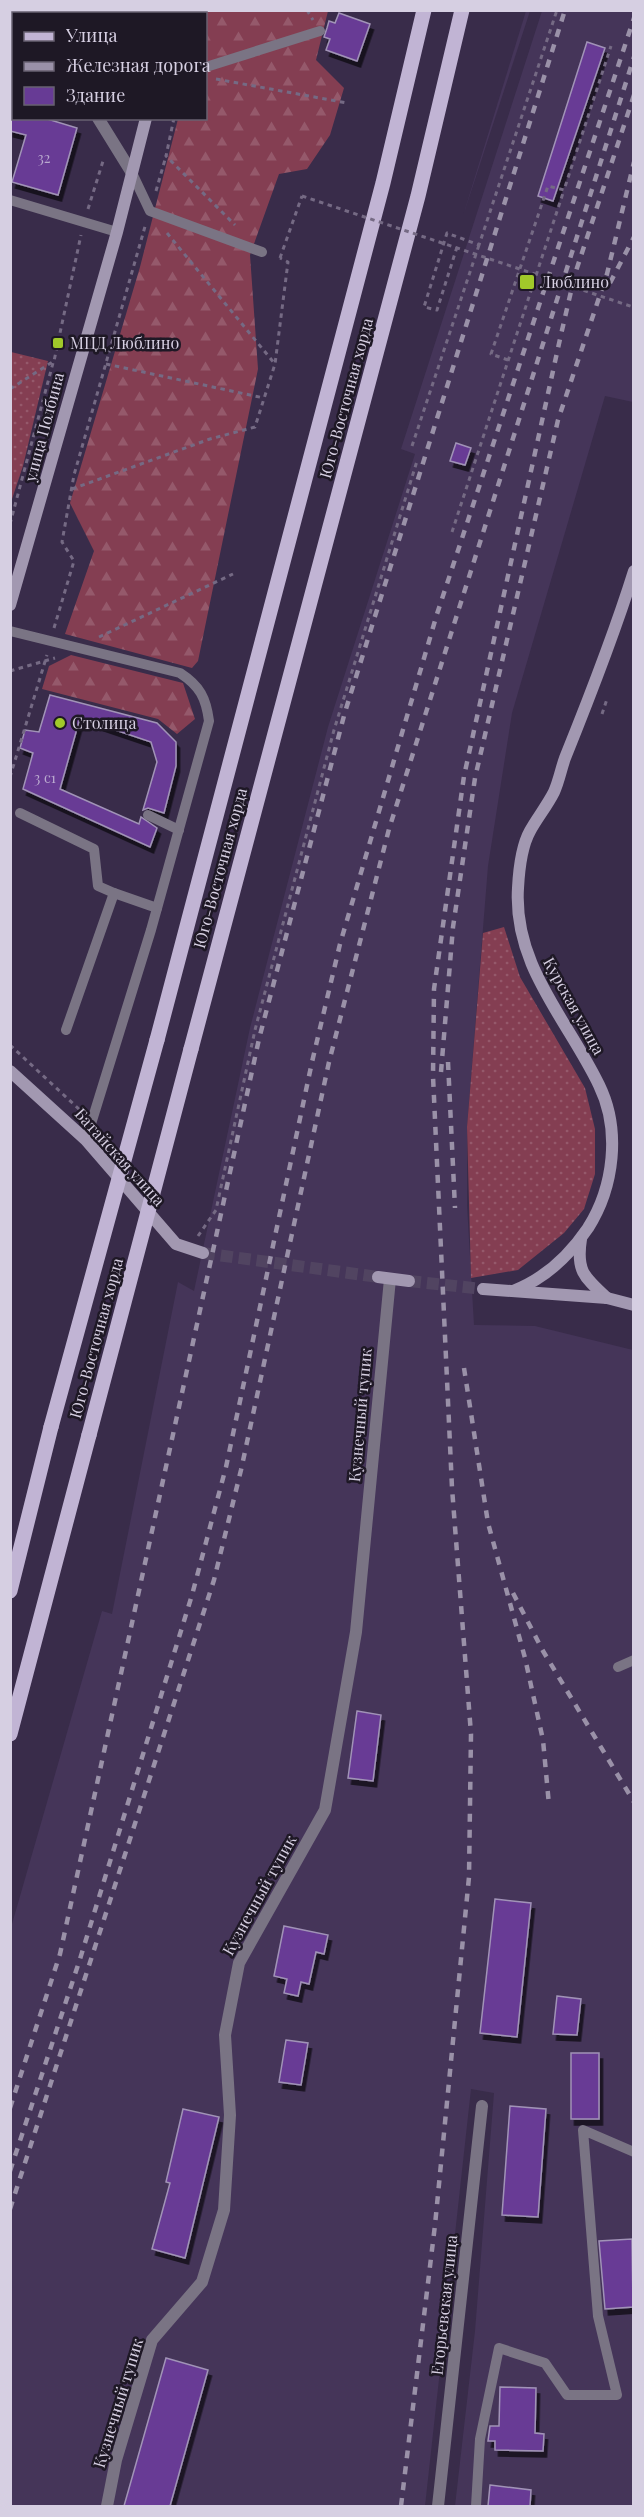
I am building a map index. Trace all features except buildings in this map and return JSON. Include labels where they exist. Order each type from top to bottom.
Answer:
[{"type":"main road","name":"Юго-Восточная хорда","points":[[10,1591],[51,1427],[157,1040],[383,183],[424,10]]},
{"type":"main road","name":"Юго-Восточная хорда","points":[[10,1734],[418,196],[462,10]]},
{"type":"main road","name":"улица Полбина","points":[[10,605],[117,232],[145,120]]},
{"type":"main road","name":"Курская улица","points":[[513,1291],[535,1283],[581,1238],[600,1209],[611,1174],[611,1129],[600,1087],[535,976],[522,934],[518,891],[521,855],[529,832],[554,792],[616,628],[633,571]]},
{"type":"main road","points":[[616,628],[633,592]]},
{"type":"main road","name":"Батайская улица","points":[[10,1071],[86,1140],[176,1244],[196,1252]]},
{"type":"main road","points":[[581,1238],[578,1259],[582,1272],[608,1298]]},
{"type":"main road","points":[[384,1278],[409,1281]]},
{"type":"main road","points":[[483,1289],[608,1298],[633,1305]]},
{"type":"street","points":[[100,120],[132,173]]},
{"type":"street","name":"Кузнечный тупик","points":[[107,2506],[116,2460],[152,2340],[202,2282],[224,2210],[230,2115],[225,2036],[239,1963],[325,1810],[356,1632],[384,1278]]},
{"type":"street","name":"Егорьевская улица","points":[[438,2506],[482,2106]]},
{"type":"lane","points":[[207,67],[320,32]]},
{"type":"lane","points":[[132,173],[150,211],[262,252]]},
{"type":"lane","points":[[10,200],[117,232]]},
{"type":"lane","points":[[10,630],[180,673],[196,683],[207,701],[209,721],[157,908],[86,1140]]},
{"type":"lane","points":[[20,813],[94,849],[98,886],[157,908]]},
{"type":"lane","points":[[148,815],[178,830]]},
{"type":"lane","points":[[66,1030],[114,893]]},
{"type":"lane","points":[[618,1667],[633,1660]]},
{"type":"lane","points":[[476,2506],[480,2439],[499,2348],[545,2363],[567,2396],[617,2394],[598,2316],[583,2130],[633,2152]]},
{"type":"path","points":[[412,446],[557,10]]},
{"type":"path","points":[[452,532],[611,46]]},
{"type":"path","points":[[207,77],[347,103]]},
{"type":"path","points":[[10,777],[74,561],[62,542],[71,489],[166,156],[174,120]]},
{"type":"path","points":[[10,524],[54,361],[84,223],[110,136]]},
{"type":"path","points":[[166,156],[238,228]]},
{"type":"path","points":[[508,360],[491,354],[548,186],[564,190]]},
{"type":"path","points":[[280,258],[302,196],[633,307]]},
{"type":"path","points":[[150,211],[275,364]]},
{"type":"path","points":[[457,247],[437,310],[424,307],[447,233],[479,245]]},
{"type":"path","points":[[71,489],[210,439],[255,427],[275,364],[288,262],[262,252]]},
{"type":"path","points":[[10,389],[54,361]]},
{"type":"path","points":[[106,364],[264,398]]},
{"type":"path","points":[[196,1252],[204,1225],[216,1210],[255,1030],[334,730],[417,461]]},
{"type":"path","points":[[10,500],[17,499]]},
{"type":"path","points":[[97,638],[232,574]]},
{"type":"path","points":[[10,671],[44,663],[65,653]]},
{"type":"path","points":[[10,1045],[91,1120]]},
{"type":"shaded area","points":[[526,11],[530,11],[463,216]]},
{"type":"shaded area","points":[[542,11],[633,11],[633,402],[605,396],[512,713],[488,866],[467,1127],[467,1205],[474,1325],[535,1326],[633,1350],[633,2506],[455,2506],[475,2331],[494,2093],[471,2089],[425,2506],[11,2506],[10,1931],[102,1611],[112,1614],[178,1282],[194,1291],[250,1028],[328,727],[415,454],[401,449]]},
{"type":"green space","points":[[328,11],[316,60],[344,88],[330,135],[307,169],[279,174],[250,255],[258,369],[198,661],[192,668],[65,634],[94,551],[70,503],[140,267],[178,120],[207,120],[207,12],[205,12]]},
{"type":"green space","points":[[11,352],[48,361],[23,466],[11,502]]},
{"type":"green space","points":[[71,655],[183,683],[195,719],[177,734],[158,719],[42,689],[49,666]]},
{"type":"green space","points":[[504,927],[520,977],[585,1088],[595,1129],[595,1174],[584,1209],[564,1233],[518,1270],[471,1278],[467,1127],[483,933]]},
{"type":"tunnel","points":[[203,1253],[378,1277]]},
{"type":"tunnel","points":[[409,1281],[483,1289]]},
{"type":"railway","points":[[10,2108],[60,1954],[259,1039],[345,712],[565,10]]},
{"type":"railway","points":[[10,2171],[80,1959],[192,1595],[226,1467],[312,1062],[340,944],[437,614],[634,18]]},
{"type":"railway","points":[[10,2209],[214,1580],[241,1470],[329,1062],[389,829],[634,57]]},
{"type":"railway","points":[[401,2506],[435,2225],[469,1877],[471,1734],[452,1488],[433,1076],[434,989],[464,776],[560,339],[575,274],[634,95]]},
{"type":"railway","points":[[441,1072],[453,927],[475,778],[558,420],[607,274],[634,162]]},
{"type":"railway","points":[[610,283],[634,237]]},
{"type":"railway","points":[[448,1062],[455,1208]]},
{"type":"railway","points":[[464,1368],[488,1523],[525,1658],[543,1740],[549,1805]]},
{"type":"railway","points":[[513,1593],[543,1651],[634,1802]]},
{"type":"place","name":"Люблино","points":[[527,282]]},
{"type":"place","name":"МЦД Люблино","points":[[58,343]]},
{"type":"place","name":"Столица","points":[[60,723]]}]
